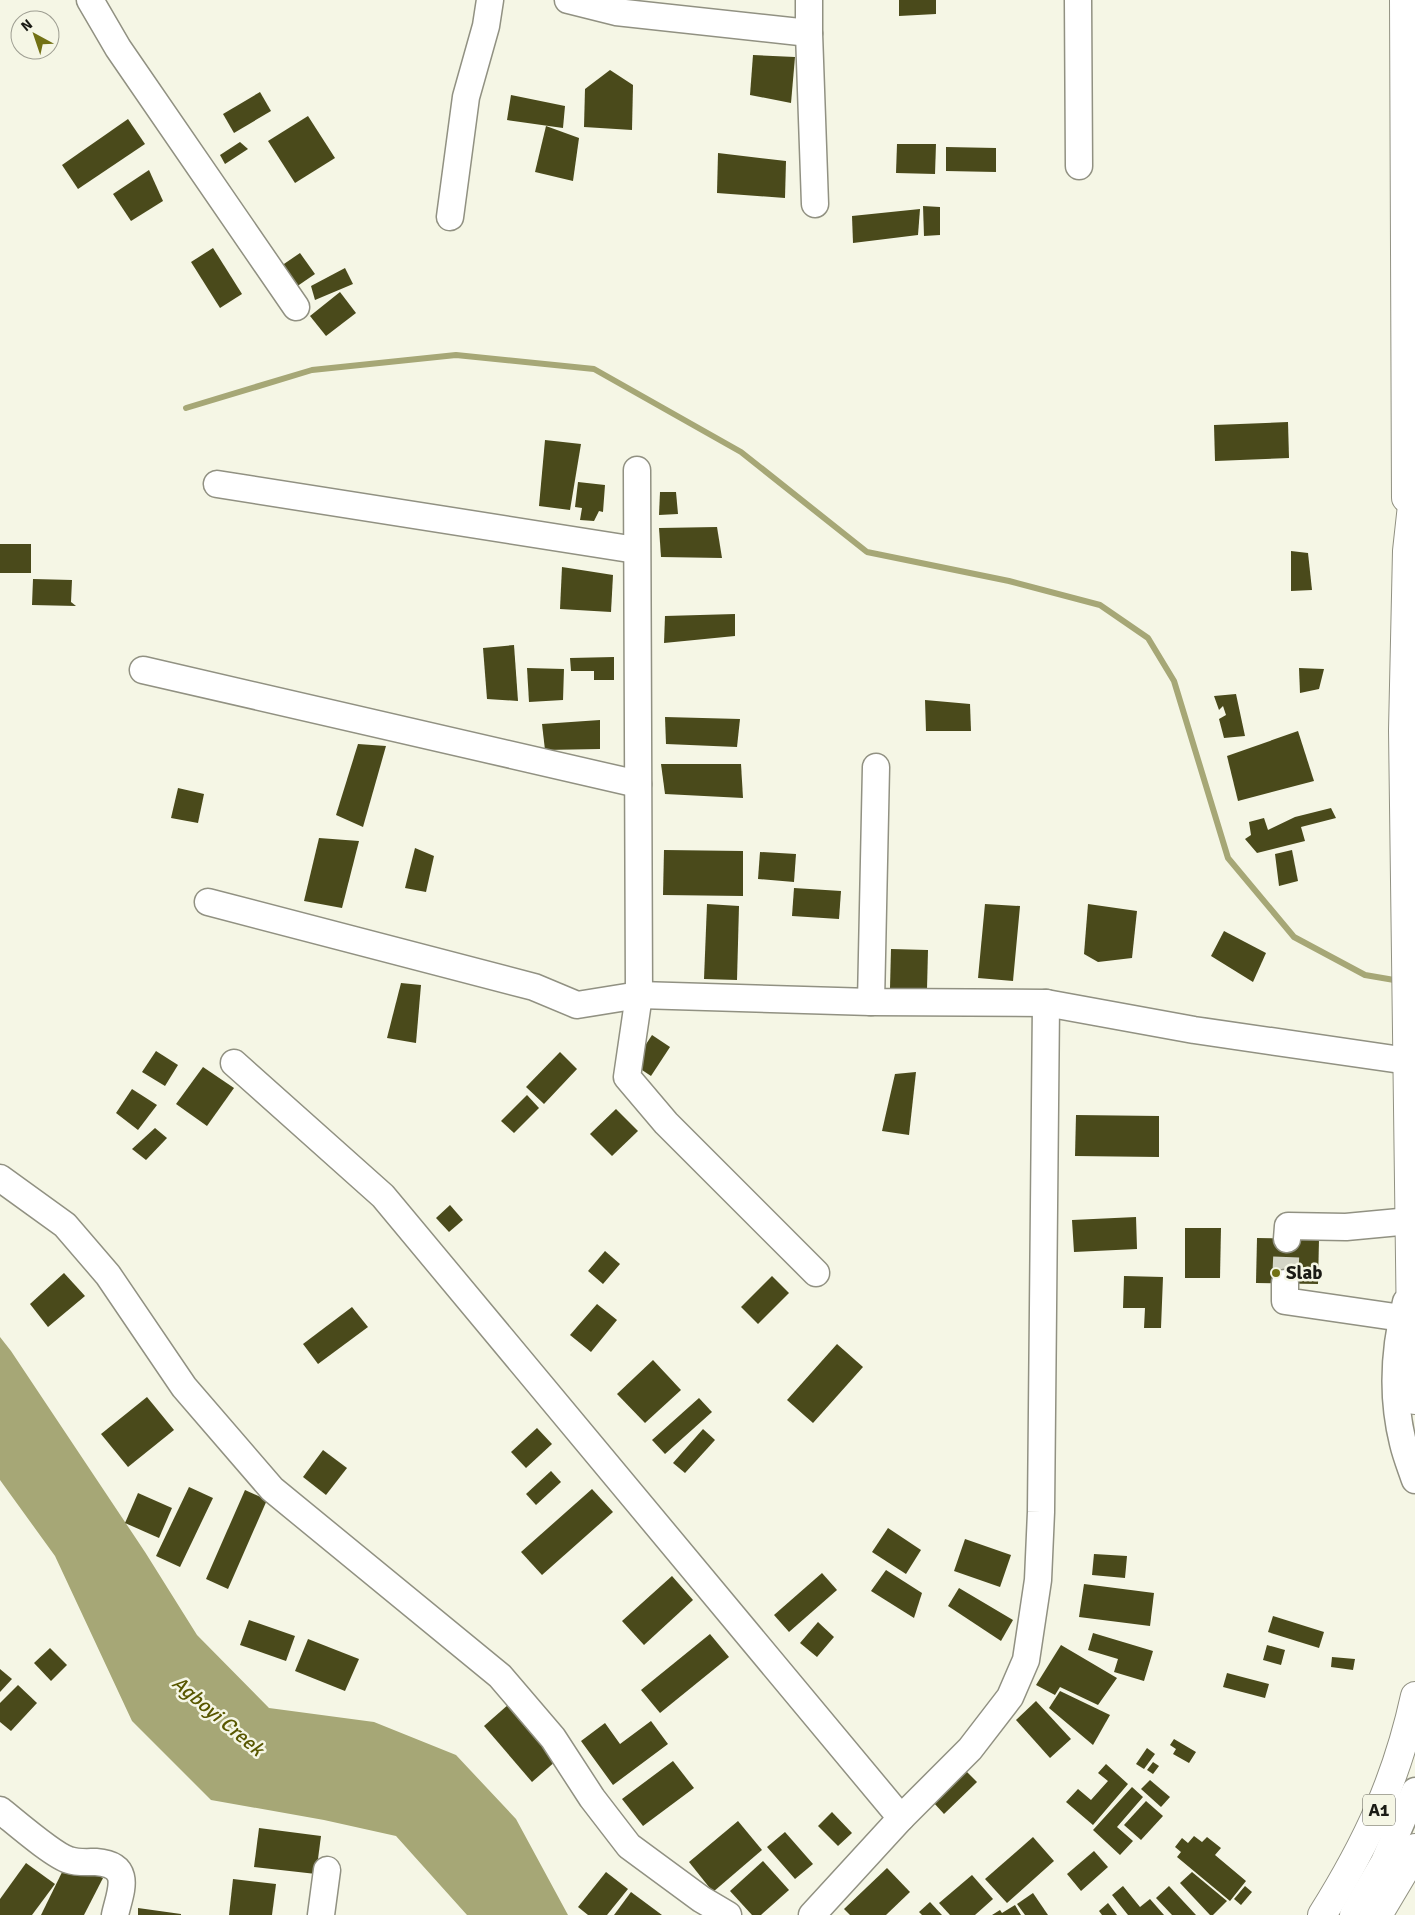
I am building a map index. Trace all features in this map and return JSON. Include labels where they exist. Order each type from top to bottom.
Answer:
[{"type":"highway","points":[[1404,0],[1407,551],[1403,730],[1410,1282],[1415,1400]]},
{"type":"highway","points":[[1415,478],[1407,551],[1415,707]]},
{"type":"highway","name":"A1","points":[[1322,1915],[1345,1879],[1372,1826],[1406,1736],[1415,1696]]},
{"type":"highway","points":[[1378,1915],[1409,1863],[1415,1848]]},
{"type":"street","points":[[90,0],[118,48],[296,307]]},
{"type":"street","points":[[450,217],[466,97],[486,26],[490,0]]},
{"type":"street","points":[[568,0],[616,12],[809,33]]},
{"type":"street","points":[[810,0],[809,33],[815,204]]},
{"type":"street","points":[[1078,0],[1079,166]]},
{"type":"street","points":[[637,470],[638,996],[627,1077],[666,1123],[816,1273]]},
{"type":"street","points":[[217,484],[636,550]]},
{"type":"street","points":[[143,670],[638,784]]},
{"type":"street","points":[[871,1002],[876,767]]},
{"type":"street","points":[[208,902],[534,988],[577,1005],[638,996],[871,1002],[1046,1003],[1194,1030],[1408,1061]]},
{"type":"street","points":[[812,1915],[901,1818],[976,1741],[1010,1697],[1026,1660],[1038,1580],[1042,1512],[1046,1003]]},
{"type":"street","points":[[234,1063],[383,1196],[901,1818]]},
{"type":"street","points":[[0,1178],[65,1225],[108,1275],[184,1387],[272,1489],[500,1676],[553,1738],[592,1798],[629,1846],[700,1899],[728,1915]]},
{"type":"street","points":[[1287,1239],[1288,1226],[1346,1227],[1410,1221]]},
{"type":"street","points":[[1410,1282],[1397,1338],[1395,1392],[1403,1443],[1415,1480]]},
{"type":"street","points":[[1285,1284],[1285,1301],[1402,1318]]},
{"type":"street","points":[[1353,1915],[1384,1862],[1415,1791]]},
{"type":"street","points":[[0,1810],[68,1860],[100,1862],[111,1866],[119,1873],[123,1882],[122,1895],[115,1915]]},
{"type":"street","points":[[321,1915],[327,1870]]},
{"type":"water","name":"Agboyi Creek","points":[[0,1337],[145,1552],[197,1635],[269,1708],[374,1722],[456,1755],[516,1819],[568,1915],[467,1915],[396,1836],[324,1820],[211,1800],[132,1721],[55,1556],[0,1480]]},
{"type":"building","points":[[899,0],[936,0],[936,14],[899,16]]},
{"type":"building","points":[[753,55],[795,57],[791,103],[750,95]]},
{"type":"building","points":[[610,70],[633,85],[632,130],[584,127],[585,89]]},
{"type":"building","points":[[260,92],[271,111],[234,133],[223,114]]},
{"type":"building","points":[[511,95],[565,106],[563,128],[507,120]]},
{"type":"building","points":[[308,116],[335,158],[295,183],[268,141]]},
{"type":"building","points":[[128,119],[145,144],[78,189],[62,165]]},
{"type":"building","points":[[546,126],[579,138],[573,181],[535,172]]},
{"type":"building","points":[[240,142],[248,149],[225,164],[220,155]]},
{"type":"building","points":[[897,144],[936,144],[935,174],[896,173]]},
{"type":"building","points":[[946,147],[996,148],[996,172],[946,171]]},
{"type":"building","points":[[718,153],[786,161],[785,198],[717,193]]},
{"type":"building","points":[[149,170],[163,201],[131,221],[113,194]]},
{"type":"building","points":[[923,206],[940,207],[940,235],[924,236]]},
{"type":"building","points":[[920,209],[918,235],[853,243],[852,216]]},
{"type":"building","points":[[213,248],[242,294],[220,308],[191,262]]},
{"type":"building","points":[[300,253],[315,274],[296,287],[281,266]]},
{"type":"building","points":[[345,268],[353,284],[315,300],[311,286]]},
{"type":"building","points":[[340,292],[356,313],[326,336],[310,316]]},
{"type":"building","points":[[1288,422],[1289,458],[1215,461],[1214,425]]},
{"type":"building","points":[[545,440],[581,444],[570,510],[539,506]]},
{"type":"building","points":[[578,482],[605,485],[603,512],[599,511],[594,521],[580,520],[582,508],[575,507]]},
{"type":"building","points":[[660,492],[676,492],[678,514],[659,515]]},
{"type":"building","points":[[717,527],[722,558],[661,557],[659,528]]},
{"type":"building","points":[[0,544],[31,544],[31,573],[0,573]]},
{"type":"building","points":[[1291,551],[1308,553],[1312,590],[1291,591]]},
{"type":"building","points":[[562,567],[613,575],[611,612],[560,609]]},
{"type":"building","points":[[33,579],[72,580],[71,602],[76,606],[32,605]]},
{"type":"building","points":[[735,614],[735,636],[664,643],[665,616]]},
{"type":"building","points":[[514,645],[518,701],[487,699],[483,648]]},
{"type":"building","points":[[614,657],[614,680],[594,680],[594,671],[571,671],[570,658]]},
{"type":"building","points":[[527,668],[564,669],[563,700],[529,702]]},
{"type":"building","points":[[1299,668],[1324,669],[1319,689],[1300,693]]},
{"type":"building","points":[[1236,694],[1245,736],[1224,738],[1219,719],[1226,715],[1223,706],[1219,710],[1214,696]]},
{"type":"building","points":[[925,700],[970,704],[971,731],[926,731]]},
{"type":"building","points":[[665,717],[740,719],[737,747],[666,744]]},
{"type":"building","points":[[600,720],[600,749],[545,750],[542,724]]},
{"type":"building","points":[[1298,731],[1314,781],[1238,801],[1227,756]]},
{"type":"building","points":[[358,744],[386,746],[363,827],[336,815]]},
{"type":"building","points":[[661,764],[741,764],[743,798],[665,794]]},
{"type":"building","points":[[178,788],[204,794],[198,823],[171,818]]},
{"type":"building","points":[[1331,808],[1336,818],[1301,827],[1305,841],[1257,853],[1245,839],[1251,835],[1249,822],[1264,818],[1268,830],[1295,817]]},
{"type":"building","points":[[319,838],[359,841],[342,908],[304,901]]},
{"type":"building","points":[[415,848],[434,856],[426,892],[405,888]]},
{"type":"building","points":[[664,850],[743,851],[743,896],[663,895]]},
{"type":"building","points":[[1292,850],[1298,881],[1279,886],[1275,854]]},
{"type":"building","points":[[760,852],[796,854],[794,882],[758,879]]},
{"type":"building","points":[[794,888],[841,891],[839,919],[792,916]]},
{"type":"building","points":[[707,904],[739,906],[737,980],[704,979]]},
{"type":"building","points":[[985,904],[1020,906],[1013,981],[978,978]]},
{"type":"building","points":[[1088,904],[1137,911],[1132,958],[1098,962],[1084,954]]},
{"type":"building","points":[[1224,931],[1266,953],[1253,982],[1211,956]]},
{"type":"building","points":[[891,949],[928,950],[927,989],[890,988]]},
{"type":"building","points":[[401,983],[421,985],[416,1043],[387,1038]]},
{"type":"building","points":[[652,1035],[670,1047],[651,1076],[633,1064]]},
{"type":"building","points":[[156,1051],[178,1065],[165,1086],[142,1072]]},
{"type":"building","points":[[560,1052],[577,1069],[544,1104],[526,1087]]},
{"type":"building","points":[[203,1067],[234,1088],[207,1126],[176,1104]]},
{"type":"building","points":[[916,1072],[909,1135],[882,1131],[895,1074]]},
{"type":"building","points":[[132,1089],[157,1105],[138,1130],[116,1113]]},
{"type":"building","points":[[527,1095],[539,1108],[514,1133],[501,1121]]},
{"type":"building","points":[[616,1109],[638,1131],[612,1156],[590,1134]]},
{"type":"building","points":[[1076,1115],[1159,1116],[1159,1157],[1075,1156]]},
{"type":"building","points":[[155,1128],[167,1138],[146,1160],[132,1149]]},
{"type":"building","points":[[450,1205],[463,1220],[449,1232],[436,1218]]},
{"type":"building","points":[[1136,1217],[1137,1249],[1074,1252],[1072,1220]]},
{"type":"building","points":[[1185,1228],[1221,1228],[1220,1278],[1185,1278]]},
{"type":"building","points":[[1257,1238],[1319,1239],[1318,1284],[1256,1283]]},
{"type":"building","points":[[605,1251],[620,1264],[603,1284],[588,1271]]},
{"type":"building","points":[[64,1273],[85,1296],[48,1327],[30,1304]]},
{"type":"building","points":[[772,1276],[789,1293],[758,1324],[741,1307]]},
{"type":"building","points":[[1124,1276],[1163,1277],[1161,1328],[1144,1328],[1145,1308],[1123,1308]]},
{"type":"building","points":[[597,1304],[617,1320],[591,1352],[570,1335]]},
{"type":"building","points":[[352,1307],[368,1327],[318,1364],[303,1344]]},
{"type":"building","points":[[837,1344],[863,1367],[813,1423],[787,1400]]},
{"type":"building","points":[[653,1360],[681,1390],[645,1423],[617,1394]]},
{"type":"building","points":[[147,1397],[174,1430],[128,1467],[101,1434]]},
{"type":"building","points":[[699,1398],[712,1412],[665,1454],[652,1440]]},
{"type":"building","points":[[537,1428],[552,1444],[526,1468],[511,1452]]},
{"type":"building","points":[[703,1429],[715,1440],[685,1473],[673,1463]]},
{"type":"building","points":[[323,1450],[347,1468],[326,1495],[303,1477]]},
{"type":"building","points":[[551,1471],[561,1482],[536,1505],[526,1494]]},
{"type":"building","points":[[189,1487],[213,1498],[180,1567],[156,1556]]},
{"type":"building","points":[[592,1489],[613,1512],[542,1575],[521,1552]]},
{"type":"building","points":[[245,1490],[267,1500],[228,1589],[206,1579]]},
{"type":"building","points":[[138,1493],[172,1508],[159,1538],[125,1523]]},
{"type":"building","points":[[888,1528],[921,1550],[906,1574],[872,1552]]},
{"type":"building","points":[[965,1539],[1011,1555],[1000,1587],[954,1571]]},
{"type":"building","points":[[1094,1554],[1127,1556],[1125,1578],[1092,1575]]},
{"type":"building","points":[[886,1570],[922,1593],[914,1618],[871,1591]]},
{"type":"building","points":[[822,1573],[837,1590],[789,1632],[774,1615]]},
{"type":"building","points":[[672,1576],[693,1600],[644,1645],[622,1621]]},
{"type":"building","points":[[1084,1584],[1154,1593],[1150,1626],[1079,1617]]},
{"type":"building","points":[[959,1588],[1013,1620],[1001,1641],[948,1606]]},
{"type":"building","points":[[1273,1616],[1324,1632],[1319,1648],[1268,1632]]},
{"type":"building","points":[[249,1620],[295,1636],[286,1661],[240,1645]]},
{"type":"building","points":[[818,1622],[834,1637],[817,1657],[800,1643]]},
{"type":"building","points":[[1093,1633],[1153,1651],[1144,1681],[1114,1672],[1118,1659],[1088,1650]]},
{"type":"building","points":[[710,1634],[729,1657],[660,1713],[641,1690]]},
{"type":"building","points":[[308,1639],[359,1659],[345,1691],[295,1671]]},
{"type":"building","points":[[1061,1645],[1117,1678],[1098,1705],[1060,1687],[1055,1695],[1036,1685]]},
{"type":"building","points":[[1267,1645],[1285,1650],[1281,1665],[1263,1660]]},
{"type":"building","points":[[50,1648],[67,1665],[51,1681],[34,1663]]},
{"type":"building","points":[[1332,1657],[1355,1659],[1353,1670],[1331,1667]]},
{"type":"building","points":[[0,1669],[12,1679],[0,1692]]},
{"type":"building","points":[[1227,1673],[1269,1684],[1265,1698],[1223,1687]]},
{"type":"building","points":[[18,1685],[37,1703],[11,1731],[0,1722],[0,1703]]},
{"type":"building","points":[[1060,1691],[1110,1715],[1093,1745],[1049,1708]]},
{"type":"building","points":[[1036,1701],[1071,1739],[1050,1758],[1016,1720]]},
{"type":"building","points":[[509,1704],[557,1760],[532,1782],[484,1726]]},
{"type":"building","points":[[651,1721],[668,1744],[613,1785],[581,1741],[605,1723],[620,1744]]},
{"type":"building","points":[[1174,1739],[1196,1752],[1189,1763],[1173,1754],[1176,1749],[1170,1745]]},
{"type":"building","points":[[1147,1748],[1155,1754],[1144,1769],[1136,1764]]},
{"type":"building","points":[[673,1761],[694,1788],[643,1826],[622,1799]]},
{"type":"building","points":[[1153,1762],[1159,1766],[1153,1774],[1147,1770]]},
{"type":"building","points":[[1106,1764],[1128,1784],[1093,1825],[1066,1802],[1078,1789],[1091,1800],[1108,1781],[1098,1773]]},
{"type":"building","points":[[965,1770],[977,1782],[944,1814],[933,1802]]},
{"type":"building","points":[[1150,1780],[1170,1797],[1161,1807],[1141,1789]]},
{"type":"building","points":[[1132,1787],[1143,1797],[1117,1827],[1133,1841],[1120,1855],[1093,1830]]},
{"type":"building","points":[[1146,1801],[1163,1816],[1141,1840],[1124,1825]]},
{"type":"building","points":[[832,1812],[852,1833],[838,1846],[818,1826]]},
{"type":"building","points":[[738,1821],[762,1850],[713,1892],[689,1862]]},
{"type":"building","points":[[259,1828],[321,1836],[316,1874],[254,1867]]},
{"type":"building","points":[[785,1832],[813,1864],[795,1879],[767,1847]]},
{"type":"building","points":[[1194,1836],[1202,1842],[1207,1837],[1221,1848],[1215,1855],[1246,1881],[1230,1901],[1177,1857],[1181,1852],[1175,1847],[1182,1838],[1188,1843]]},
{"type":"building","points":[[1033,1837],[1054,1861],[1007,1903],[985,1879]]},
{"type":"building","points":[[1094,1851],[1108,1867],[1081,1891],[1067,1874]]},
{"type":"building","points":[[68,1860],[103,1878],[84,1915],[41,1915]]},
{"type":"building","points":[[763,1861],[789,1890],[761,1915],[752,1915],[730,1891]]},
{"type":"building","points":[[26,1863],[55,1884],[32,1915],[0,1915],[0,1899]]},
{"type":"building","points":[[887,1868],[910,1892],[886,1915],[850,1915],[844,1909]]},
{"type":"building","points":[[606,1872],[628,1889],[607,1915],[588,1915],[578,1907]]},
{"type":"building","points":[[1192,1872],[1227,1901],[1213,1915],[1210,1915],[1180,1883]]},
{"type":"building","points":[[972,1875],[993,1899],[975,1915],[950,1915],[939,1903]]},
{"type":"building","points":[[233,1879],[276,1884],[272,1915],[229,1915]]},
{"type":"building","points":[[1123,1886],[1140,1907],[1150,1899],[1164,1915],[1128,1915],[1112,1895]]},
{"type":"building","points":[[1169,1886],[1196,1915],[1172,1915],[1156,1898]]},
{"type":"building","points":[[1245,1886],[1252,1892],[1241,1905],[1234,1899]]},
{"type":"building","points":[[631,1892],[662,1915],[614,1915]]},
{"type":"building","points":[[1033,1893],[1048,1915],[1025,1915],[1017,1904]]},
{"type":"building","points":[[930,1902],[942,1915],[922,1915],[919,1912]]},
{"type":"building","points":[[1108,1903],[1117,1915],[1102,1915],[1099,1911]]},
{"type":"building","points":[[1015,1905],[1021,1915],[992,1915],[1000,1910],[1002,1913]]},
{"type":"building","points":[[138,1908],[181,1914],[181,1915],[138,1915]]},
{"type":"waterway","points":[[186,408],[312,370],[456,355],[594,369],[741,452],[867,552],[1009,581],[1100,605],[1148,638],[1174,681],[1228,858],[1294,937],[1365,975],[1400,981]]},
{"type":"tunnel","points":[[1285,1283],[1287,1239]]},
{"type":"place","name":"Slab","points":[[1276,1273]]}]
